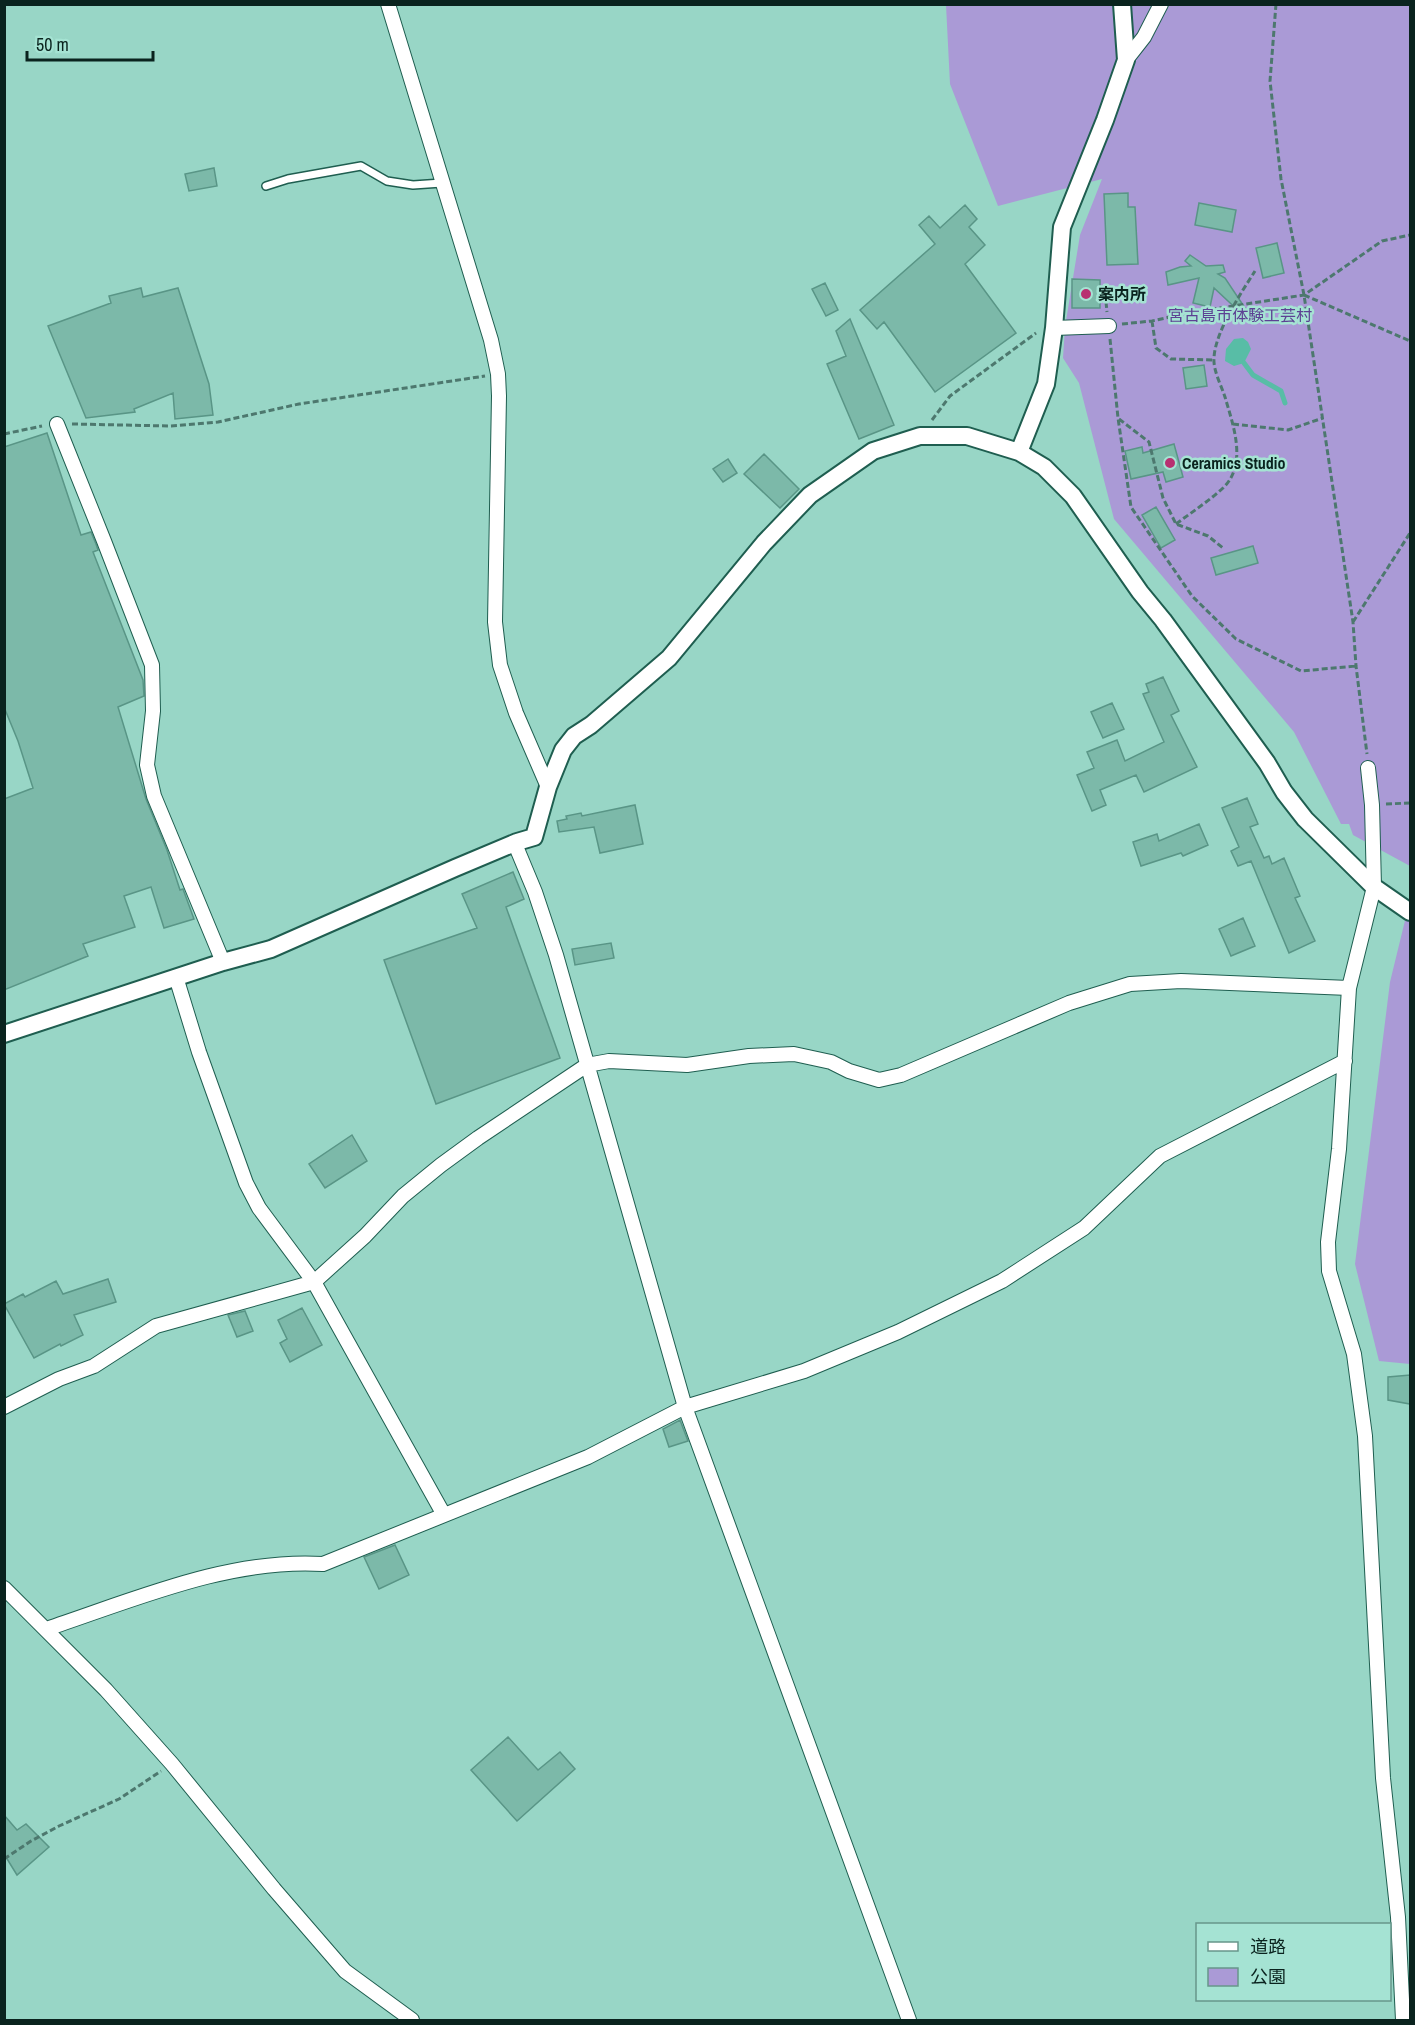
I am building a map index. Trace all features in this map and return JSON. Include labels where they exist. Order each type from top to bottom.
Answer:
[{"type":"street","points":[[388,4],[491,340],[498,374],[500,396],[495,622],[500,665],[516,713],[548,787]]},
{"type":"street","points":[[1122,4],[1126,60]]},
{"type":"street","points":[[1019,452],[1046,384],[1054,328],[1062,227],[1105,120],[1126,60],[1144,37],[1161,4]]},
{"type":"street","points":[[1054,328],[1108,326]]},
{"type":"street","points":[[57,424],[152,666],[153,711],[147,765],[154,796],[223,962]]},
{"type":"street","points":[[4,1034],[223,962],[271,949],[534,837],[548,787],[563,750],[574,736],[591,725],[669,658],[764,543],[810,495],[873,451],[920,436],[967,436],[1019,452],[1044,467],[1073,496],[1305,819],[1374,887],[1410,912]]},
{"type":"street","points":[[1368,768],[1372,805],[1374,887],[1349,988],[1339,1149],[1328,1242],[1329,1271],[1354,1354],[1365,1436],[1383,1778],[1398,1917],[1403,2020]]},
{"type":"street","points":[[515,844],[535,892],[556,955],[686,1407],[909,2020]]},
{"type":"street","points":[[176,977],[199,1052],[246,1183],[259,1208],[314,1282],[444,1515]]},
{"type":"street","points":[[4,1407],[59,1378],[94,1366],[156,1326],[314,1282],[365,1236],[403,1196],[441,1165],[587,1065],[609,1061],[687,1065],[749,1056],[794,1054],[831,1062],[849,1071],[879,1080],[901,1075],[1069,1003],[1130,984],[1181,981],[1349,988]]},
{"type":"street","points":[[46,1629],[202,1578],[242,1569],[294,1562],[323,1564],[588,1457],[686,1407],[804,1371],[898,1332],[1002,1281],[1084,1227],[1160,1156],[1345,1061]]},
{"type":"street","points":[[4,1588],[105,1690],[172,1764],[274,1889],[345,1971],[412,2020]]},
{"type":"lane","points":[[266,186],[288,179],[361,166],[387,181],[413,185],[442,183]]},
{"type":"path","points":[[1276,4],[1270,81],[1281,179],[1304,295],[1323,418],[1353,622],[1368,768]]},
{"type":"path","points":[[1108,326],[1152,321],[1304,295],[1382,241],[1410,235]]},
{"type":"path","points":[[1176,524],[1225,487],[1235,471],[1238,457],[1233,424],[1213,360],[1215,346],[1233,306],[1255,272]]},
{"type":"path","points":[[1304,295],[1410,341]]},
{"type":"path","points":[[1106,302],[1118,418],[1131,507],[1192,596],[1236,639],[1301,671],[1356,666]]},
{"type":"path","points":[[1152,321],[1156,348],[1171,359],[1213,360]]},
{"type":"path","points":[[920,436],[950,396],[1038,332],[1054,328]]},
{"type":"path","points":[[4,434],[57,424],[171,426],[218,422],[299,404],[498,374]]},
{"type":"path","points":[[1118,418],[1149,442],[1163,498],[1176,524],[1208,536],[1223,548]]},
{"type":"path","points":[[1233,424],[1288,430],[1323,418]]},
{"type":"path","points":[[1353,622],[1410,533]]},
{"type":"path","points":[[1372,805],[1410,803]]},
{"type":"path","points":[[4,1859],[59,1826],[119,1799],[172,1764]]},
{"type":"green space","name":"宮古島市体験工芸村","points":[[946,5],[1410,5],[1410,866],[1353,835],[1349,824],[1341,824],[1294,732],[1114,519],[1079,383],[1063,358],[1065,327],[1080,235],[1102,179],[998,206],[950,84]]},
{"type":"green space","points":[[1410,900],[1410,1364],[1379,1361],[1355,1264],[1390,982]]},
{"type":"shaded area","points":[[1243,338],[1251,349],[1244,363],[1234,366],[1225,361],[1226,349],[1234,339]]},
{"type":"building","points":[[214,168],[217,186],[189,191],[185,174]]},
{"type":"building","points":[[1128,193],[1128,207],[1135,207],[1138,264],[1107,265],[1104,194]]},
{"type":"building","points":[[1199,203],[1236,210],[1232,232],[1195,225]]},
{"type":"building","points":[[965,205],[977,219],[969,227],[985,245],[965,264],[1016,333],[935,392],[884,322],[877,329],[860,310],[935,244],[919,225],[929,216],[940,228]]},
{"type":"building","points":[[1277,243],[1284,273],[1263,278],[1256,248]]},
{"type":"building","points":[[1190,255],[1206,266],[1223,265],[1225,272],[1218,274],[1225,278],[1247,311],[1243,315],[1214,288],[1210,307],[1193,303],[1199,278],[1168,285],[1166,272],[1191,266],[1185,261]]},
{"type":"building","name":"案内所","points":[[1072,279],[1100,280],[1100,308],[1072,308]]},
{"type":"building","points":[[825,283],[838,310],[826,316],[812,289]]},
{"type":"building","points":[[141,288],[143,297],[178,288],[209,384],[213,415],[175,419],[173,393],[134,409],[135,412],[86,418],[48,326],[111,303],[109,296]]},
{"type":"building","points":[[850,319],[894,425],[859,439],[827,364],[846,356],[836,331]]},
{"type":"building","points":[[1204,365],[1207,386],[1186,389],[1183,368]]},
{"type":"building","points":[[47,433],[81,535],[91,532],[96,544],[98,550],[93,552],[143,680],[144,696],[118,707],[146,799],[167,850],[180,890],[183,889],[194,919],[164,928],[151,887],[124,896],[135,927],[83,944],[88,956],[4,990],[4,799],[33,788],[4,707],[4,447]]},
{"type":"building","points":[[1174,444],[1183,477],[1166,482],[1163,472],[1131,479],[1125,451],[1142,447],[1143,453]]},
{"type":"building","points":[[764,454],[799,489],[780,508],[744,474]]},
{"type":"building","points":[[728,459],[737,473],[723,482],[713,469]]},
{"type":"building","points":[[1156,507],[1175,540],[1161,548],[1142,515]]},
{"type":"building","points":[[1253,546],[1258,563],[1216,575],[1211,558]]},
{"type":"building","points":[[1163,677],[1179,711],[1171,715],[1197,767],[1144,792],[1136,775],[1100,790],[1106,805],[1092,811],[1077,775],[1094,768],[1087,752],[1117,740],[1125,761],[1164,742],[1143,694],[1149,692],[1146,684]]},
{"type":"building","points":[[1112,703],[1124,729],[1103,738],[1091,712]]},
{"type":"building","points":[[1247,798],[1258,824],[1250,827],[1264,858],[1269,856],[1272,864],[1284,858],[1300,896],[1295,898],[1315,941],[1289,953],[1251,861],[1238,866],[1231,851],[1239,847],[1222,808]]},
{"type":"building","points":[[635,805],[643,844],[600,853],[594,827],[559,832],[557,821],[567,819],[566,816],[581,813],[582,816]]},
{"type":"building","points":[[1199,824],[1208,845],[1183,856],[1181,853],[1141,866],[1133,842],[1157,834],[1159,841]]},
{"type":"building","points":[[513,872],[524,899],[506,907],[560,1058],[436,1104],[384,960],[477,928],[462,894]]},
{"type":"building","points":[[1243,918],[1255,946],[1231,956],[1219,929]]},
{"type":"building","points":[[611,943],[614,958],[575,965],[572,949]]},
{"type":"building","points":[[352,1135],[367,1161],[325,1188],[309,1164]]},
{"type":"building","points":[[108,1279],[116,1302],[74,1315],[83,1335],[34,1358],[4,1304],[23,1294],[25,1297],[56,1281],[63,1294]]},
{"type":"building","points":[[302,1308],[322,1345],[290,1362],[280,1343],[287,1339],[278,1320]]},
{"type":"building","points":[[245,1311],[253,1331],[237,1337],[228,1315]]},
{"type":"building","points":[[1410,1375],[1410,1404],[1388,1400],[1388,1377]]},
{"type":"building","points":[[680,1420],[688,1441],[669,1447],[663,1429]]},
{"type":"building","points":[[395,1545],[409,1575],[379,1589],[364,1557]]},
{"type":"building","points":[[508,1737],[538,1770],[560,1752],[575,1769],[517,1821],[471,1770]]},
{"type":"building","points":[[4,1815],[17,1830],[26,1824],[49,1847],[17,1875],[4,1854]]},
{"type":"waterway","points":[[1244,363],[1253,375],[1281,391],[1285,403]]},
{"type":"place","name":"案内所","points":[[1086,294]]},
{"type":"place","name":"Ceramics Studio","points":[[1170,463]]}]
